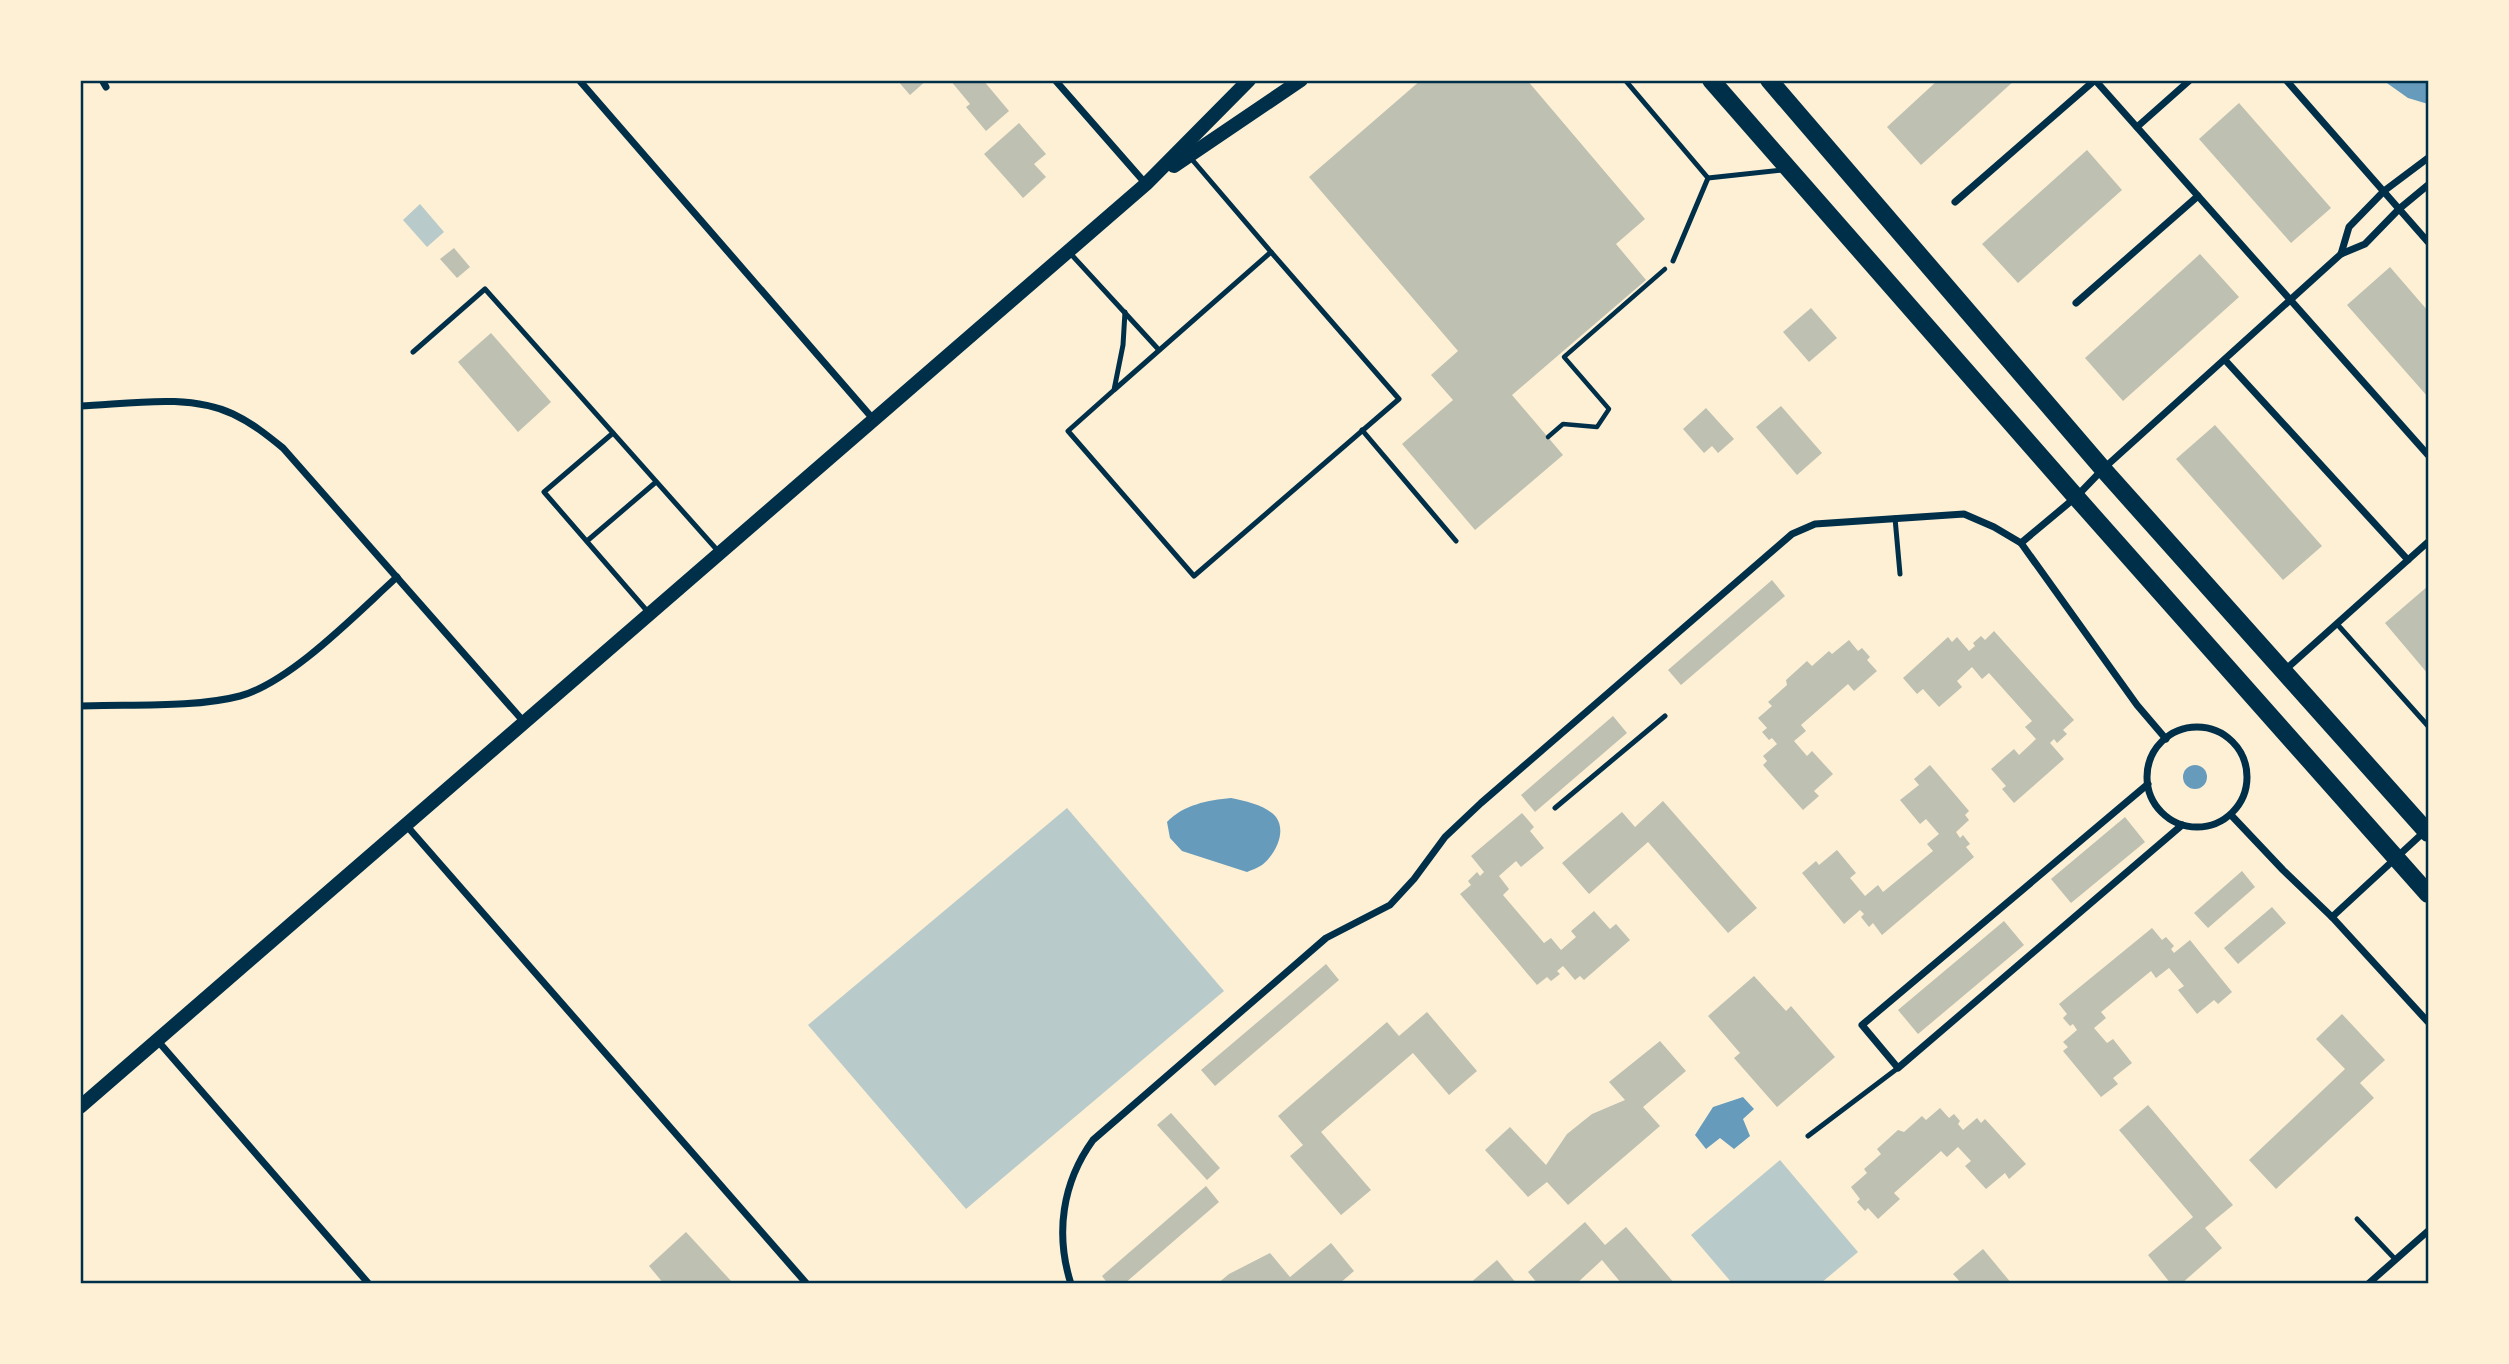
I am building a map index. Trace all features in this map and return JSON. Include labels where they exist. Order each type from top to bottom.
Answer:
[{"type":"main road","points":[[80,1107],[1069,252],[1146,184],[1249,80]]},
{"type":"main road","points":[[1146,184],[1301,80]]},
{"type":"main road","points":[[1712,80],[2428,894]]},
{"type":"main road","points":[[1769,80],[2103,469],[2427,832]]},
{"type":"street","points":[[579,80],[873,420]]},
{"type":"street","points":[[1055,80],[1146,184]]},
{"type":"street","points":[[1955,202],[2095,80],[2428,455]]},
{"type":"street","points":[[2137,127],[2190,80]]},
{"type":"street","points":[[2287,80],[2428,242]]},
{"type":"street","points":[[2341,254],[2349,227],[2384,191],[2428,158]]},
{"type":"street","points":[[2021,542],[2076,497],[2103,469],[2341,254],[2365,243],[2399,209],[2428,186]]},
{"type":"street","points":[[2076,303],[2197,196]]},
{"type":"street","points":[[2225,360],[2408,560]]},
{"type":"street","points":[[80,406],[200,404],[231,413],[260,429],[283,448],[525,723]]},
{"type":"street","points":[[1071,1283],[1061,1236],[1063,1213],[1068,1189],[1081,1156],[1093,1140],[1326,938],[1390,905],[1415,879],[1445,837],[1481,803],[1791,534],[1815,524],[1964,514],[1994,527],[2021,542],[2137,705],[2166,739]]},
{"type":"street","points":[[2284,671],[2428,542]]},
{"type":"street","points":[[80,706],[208,701],[242,696],[269,684],[298,664],[397,577]]},
{"type":"street","points":[[2197,727],[2214,730],[2229,738],[2241,752],[2247,768],[2247,785],[2241,801],[2231,815],[2216,824],[2199,827],[2182,825],[2157,808],[2148,784],[2149,764],[2155,750],[2166,739],[2180,730],[2197,727]]},
{"type":"street","points":[[2148,784],[1862,1025],[1898,1068],[2182,825]]},
{"type":"street","points":[[2231,815],[2283,870],[2332,916],[2428,1023]]},
{"type":"street","points":[[406,825],[807,1283]]},
{"type":"street","points":[[2332,916],[2427,832]]},
{"type":"street","points":[[158,1040],[369,1283]]},
{"type":"street","points":[[2368,1283],[2428,1231]]},
{"type":"lane","points":[[1625,80],[1708,178]]},
{"type":"lane","points":[[1189,156],[1399,399],[1194,576],[1068,431],[1271,252]]},
{"type":"lane","points":[[1708,178],[1789,169]]},
{"type":"lane","points":[[1673,261],[1708,178]]},
{"type":"lane","points":[[1069,252],[1159,351]]},
{"type":"lane","points":[[413,352],[485,289],[720,553]]},
{"type":"lane","points":[[1114,390],[1123,345],[1125,312]]},
{"type":"lane","points":[[1362,430],[1456,541]]},
{"type":"lane","points":[[613,433],[544,492],[650,614]]},
{"type":"lane","points":[[587,541],[656,482]]},
{"type":"lane","points":[[1895,518],[1899,574]]},
{"type":"lane","points":[[2337,624],[2428,726]]},
{"type":"lane","points":[[1555,808],[1665,716]]},
{"type":"lane","points":[[1808,1136],[1898,1068]]},
{"type":"lane","points":[[2357,1219],[2395,1259]]},
{"type":"path","points":[[1548,437],[1563,424],[1597,427],[1609,410],[1564,357],[1673,261]]},
{"type":"shaded area","points":[[420,204],[444,232],[427,247],[403,220]]},
{"type":"shaded area","points":[[1067,808],[1224,991],[966,1209],[808,1025]]},
{"type":"shaded area","points":[[1780,1160],[1858,1252],[1821,1283],[1732,1283],[1691,1235]]},
{"type":"water","points":[[2384,81],[2428,81],[2428,104],[2408,98]]},
{"type":"water","points":[[2195,765],[2204,768],[2207,777],[2204,786],[2195,789],[2186,786],[2183,777],[2186,768]]},
{"type":"water","points":[[1231,798],[1267,809],[1279,823],[1280,836],[1271,855],[1262,865],[1247,872],[1182,851],[1170,838],[1167,822],[1173,816],[1188,807]]},
{"type":"water","points":[[1743,1097],[1754,1109],[1743,1119],[1750,1136],[1734,1149],[1720,1138],[1706,1149],[1695,1135],[1713,1107]]},
{"type":"building","points":[[897,80],[927,80],[910,95]]},
{"type":"building","points":[[950,80],[983,80],[1009,111],[986,131],[966,107],[970,104]]},
{"type":"building","points":[[1421,80],[1527,80],[1645,219],[1616,244],[1646,280],[1512,395],[1563,455],[1475,530],[1402,444],[1453,400],[1431,375],[1458,351],[1309,177]]},
{"type":"building","points":[[1938,80],[2015,80],[1921,165],[1887,127]]},
{"type":"building","points":[[2239,103],[2331,208],[2291,243],[2199,139]]},
{"type":"building","points":[[1019,123],[1046,154],[1034,164],[1046,177],[1023,198],[984,154]]},
{"type":"building","points":[[2087,150],[2122,190],[2018,283],[1982,244]]},
{"type":"building","points":[[454,248],[470,267],[457,278],[440,259]]},
{"type":"building","points":[[2200,254],[2239,297],[2123,401],[2085,358]]},
{"type":"building","points":[[2390,267],[2428,311],[2428,397],[2347,305]]},
{"type":"building","points":[[1811,308],[1837,338],[1809,362],[1783,332]]},
{"type":"building","points":[[491,333],[551,402],[518,432],[458,362]]},
{"type":"building","points":[[1781,406],[1822,453],[1797,475],[1756,427]]},
{"type":"building","points":[[1706,408],[1734,439],[1718,453],[1712,446],[1704,453],[1683,429]]},
{"type":"building","points":[[2215,425],[2322,546],[2283,580],[2176,459]]},
{"type":"building","points":[[1772,580],[1785,596],[1681,685],[1668,670]]},
{"type":"building","points":[[2428,586],[2428,674],[2385,623]]},
{"type":"building","points":[[1994,631],[2074,720],[2063,730],[2067,734],[2057,743],[2054,739],[2050,743],[2064,759],[2014,803],[2002,789],[2006,786],[1991,769],[2014,749],[2019,755],[2036,739],[2025,727],[2032,721],[1989,673],[1982,679],[1972,667],[1957,681],[1962,687],[1939,707],[1923,689],[1917,694],[1903,678],[1948,637],[1952,642],[1957,637],[1969,651],[1981,636],[1985,640]]},
{"type":"building","points":[[1849,640],[1858,651],[1862,648],[1870,657],[1867,660],[1877,671],[1854,691],[1848,684],[1801,725],[1806,731],[1794,741],[1807,756],[1812,751],[1833,774],[1814,791],[1819,796],[1803,810],[1763,765],[1767,761],[1763,756],[1777,744],[1762,732],[1767,728],[1758,718],[1772,706],[1768,702],[1787,685],[1786,680],[1807,661],[1812,666],[1829,651],[1832,654]]},
{"type":"building","points":[[1613,716],[1627,733],[1535,812],[1521,795]]},
{"type":"building","points":[[1930,765],[1969,811],[1965,815],[1969,820],[1956,832],[1960,838],[1963,835],[1970,844],[1966,847],[1974,857],[1882,935],[1873,923],[1869,927],[1861,917],[1864,914],[1860,910],[1844,924],[1802,873],[1816,861],[1819,865],[1837,850],[1856,873],[1850,878],[1865,896],[1878,885],[1883,892],[1933,851],[1927,844],[1939,834],[1926,819],[1920,824],[1900,800],[1919,785],[1914,779]]},
{"type":"building","points":[[1663,801],[1757,908],[1728,933],[1648,842],[1589,894],[1562,863],[1622,812],[1635,827]]},
{"type":"building","points":[[1522,813],[1534,827],[1530,831],[1544,848],[1521,867],[1516,861],[1499,876],[1509,889],[1503,895],[1544,943],[1551,938],[1561,950],[1576,937],[1571,931],[1594,911],[1610,929],[1616,924],[1630,940],[1584,980],[1580,976],[1575,980],[1563,966],[1557,971],[1560,974],[1551,981],[1547,977],[1537,985],[1460,894],[1471,885],[1468,881],[1477,872],[1480,876],[1484,872],[1471,856]]},
{"type":"building","points":[[2125,817],[2145,842],[2071,903],[2051,879]]},
{"type":"building","points":[[2242,871],[2255,887],[2208,928],[2194,913]]},
{"type":"building","points":[[2272,907],[2286,923],[2238,964],[2224,948]]},
{"type":"building","points":[[2004,921],[2024,945],[1918,1034],[1898,1010]]},
{"type":"building","points":[[2152,928],[2162,940],[2166,937],[2174,946],[2171,949],[2174,953],[2190,940],[2232,992],[2218,1004],[2214,1000],[2197,1014],[2178,990],[2184,986],[2169,968],[2156,978],[2151,971],[2101,1012],[2106,1018],[2094,1028],[2107,1043],[2113,1039],[2132,1063],[2113,1078],[2118,1084],[2101,1097],[2063,1051],[2068,1047],[2063,1042],[2077,1030],[2063,1018],[2067,1014],[2059,1004]]},
{"type":"building","points":[[1326,964],[1339,980],[1215,1086],[1201,1070]]},
{"type":"building","points":[[1754,976],[1786,1011],[1791,1006],[1835,1057],[1777,1107],[1734,1058],[1740,1053],[1708,1016]]},
{"type":"building","points":[[1427,1012],[1477,1071],[1449,1095],[1413,1053],[1321,1132],[1371,1190],[1341,1215],[1290,1156],[1303,1145],[1278,1116],[1387,1022],[1399,1036]]},
{"type":"building","points":[[2342,1014],[2385,1060],[2360,1083],[2374,1098],[2276,1189],[2249,1160],[2345,1069],[2316,1039]]},
{"type":"building","points":[[1660,1041],[1686,1071],[1643,1107],[1660,1126],[1568,1205],[1547,1182],[1528,1197],[1485,1150],[1510,1127],[1546,1165],[1567,1134],[1592,1114],[1625,1100],[1609,1082]]},
{"type":"building","points":[[2148,1105],[2233,1205],[2205,1228],[2222,1248],[2181,1284],[2171,1284],[2148,1255],[2193,1217],[2119,1130]]},
{"type":"building","points":[[1940,1108],[1949,1118],[1954,1114],[1963,1130],[1977,1118],[1981,1123],[1985,1119],[2026,1164],[2009,1179],[2005,1173],[1986,1189],[1965,1166],[1971,1161],[1958,1147],[1947,1157],[1941,1151],[1894,1193],[1900,1199],[1878,1219],[1868,1208],[1865,1211],[1857,1202],[1860,1199],[1851,1187],[1867,1173],[1864,1169],[1881,1154],[1877,1149],[1898,1130],[1904,1132],[1922,1116],[1926,1120]]},
{"type":"building","points":[[1171,1113],[1220,1168],[1207,1180],[1157,1125]]},
{"type":"building","points":[[1206,1186],[1219,1202],[1124,1284],[1108,1284],[1102,1276]]},
{"type":"building","points":[[1585,1222],[1605,1245],[1626,1227],[1675,1284],[1622,1284],[1602,1260],[1576,1284],[1538,1284],[1528,1272]]},
{"type":"building","points":[[686,1232],[732,1282],[730,1284],[664,1284],[649,1266]]},
{"type":"building","points":[[1331,1243],[1354,1271],[1339,1284],[1217,1284],[1229,1274],[1270,1253],[1290,1277]]},
{"type":"building","points":[[1983,1249],[2012,1284],[1962,1284],[1953,1274]]},
{"type":"building","points":[[1497,1260],[1517,1284],[1469,1284]]}]
